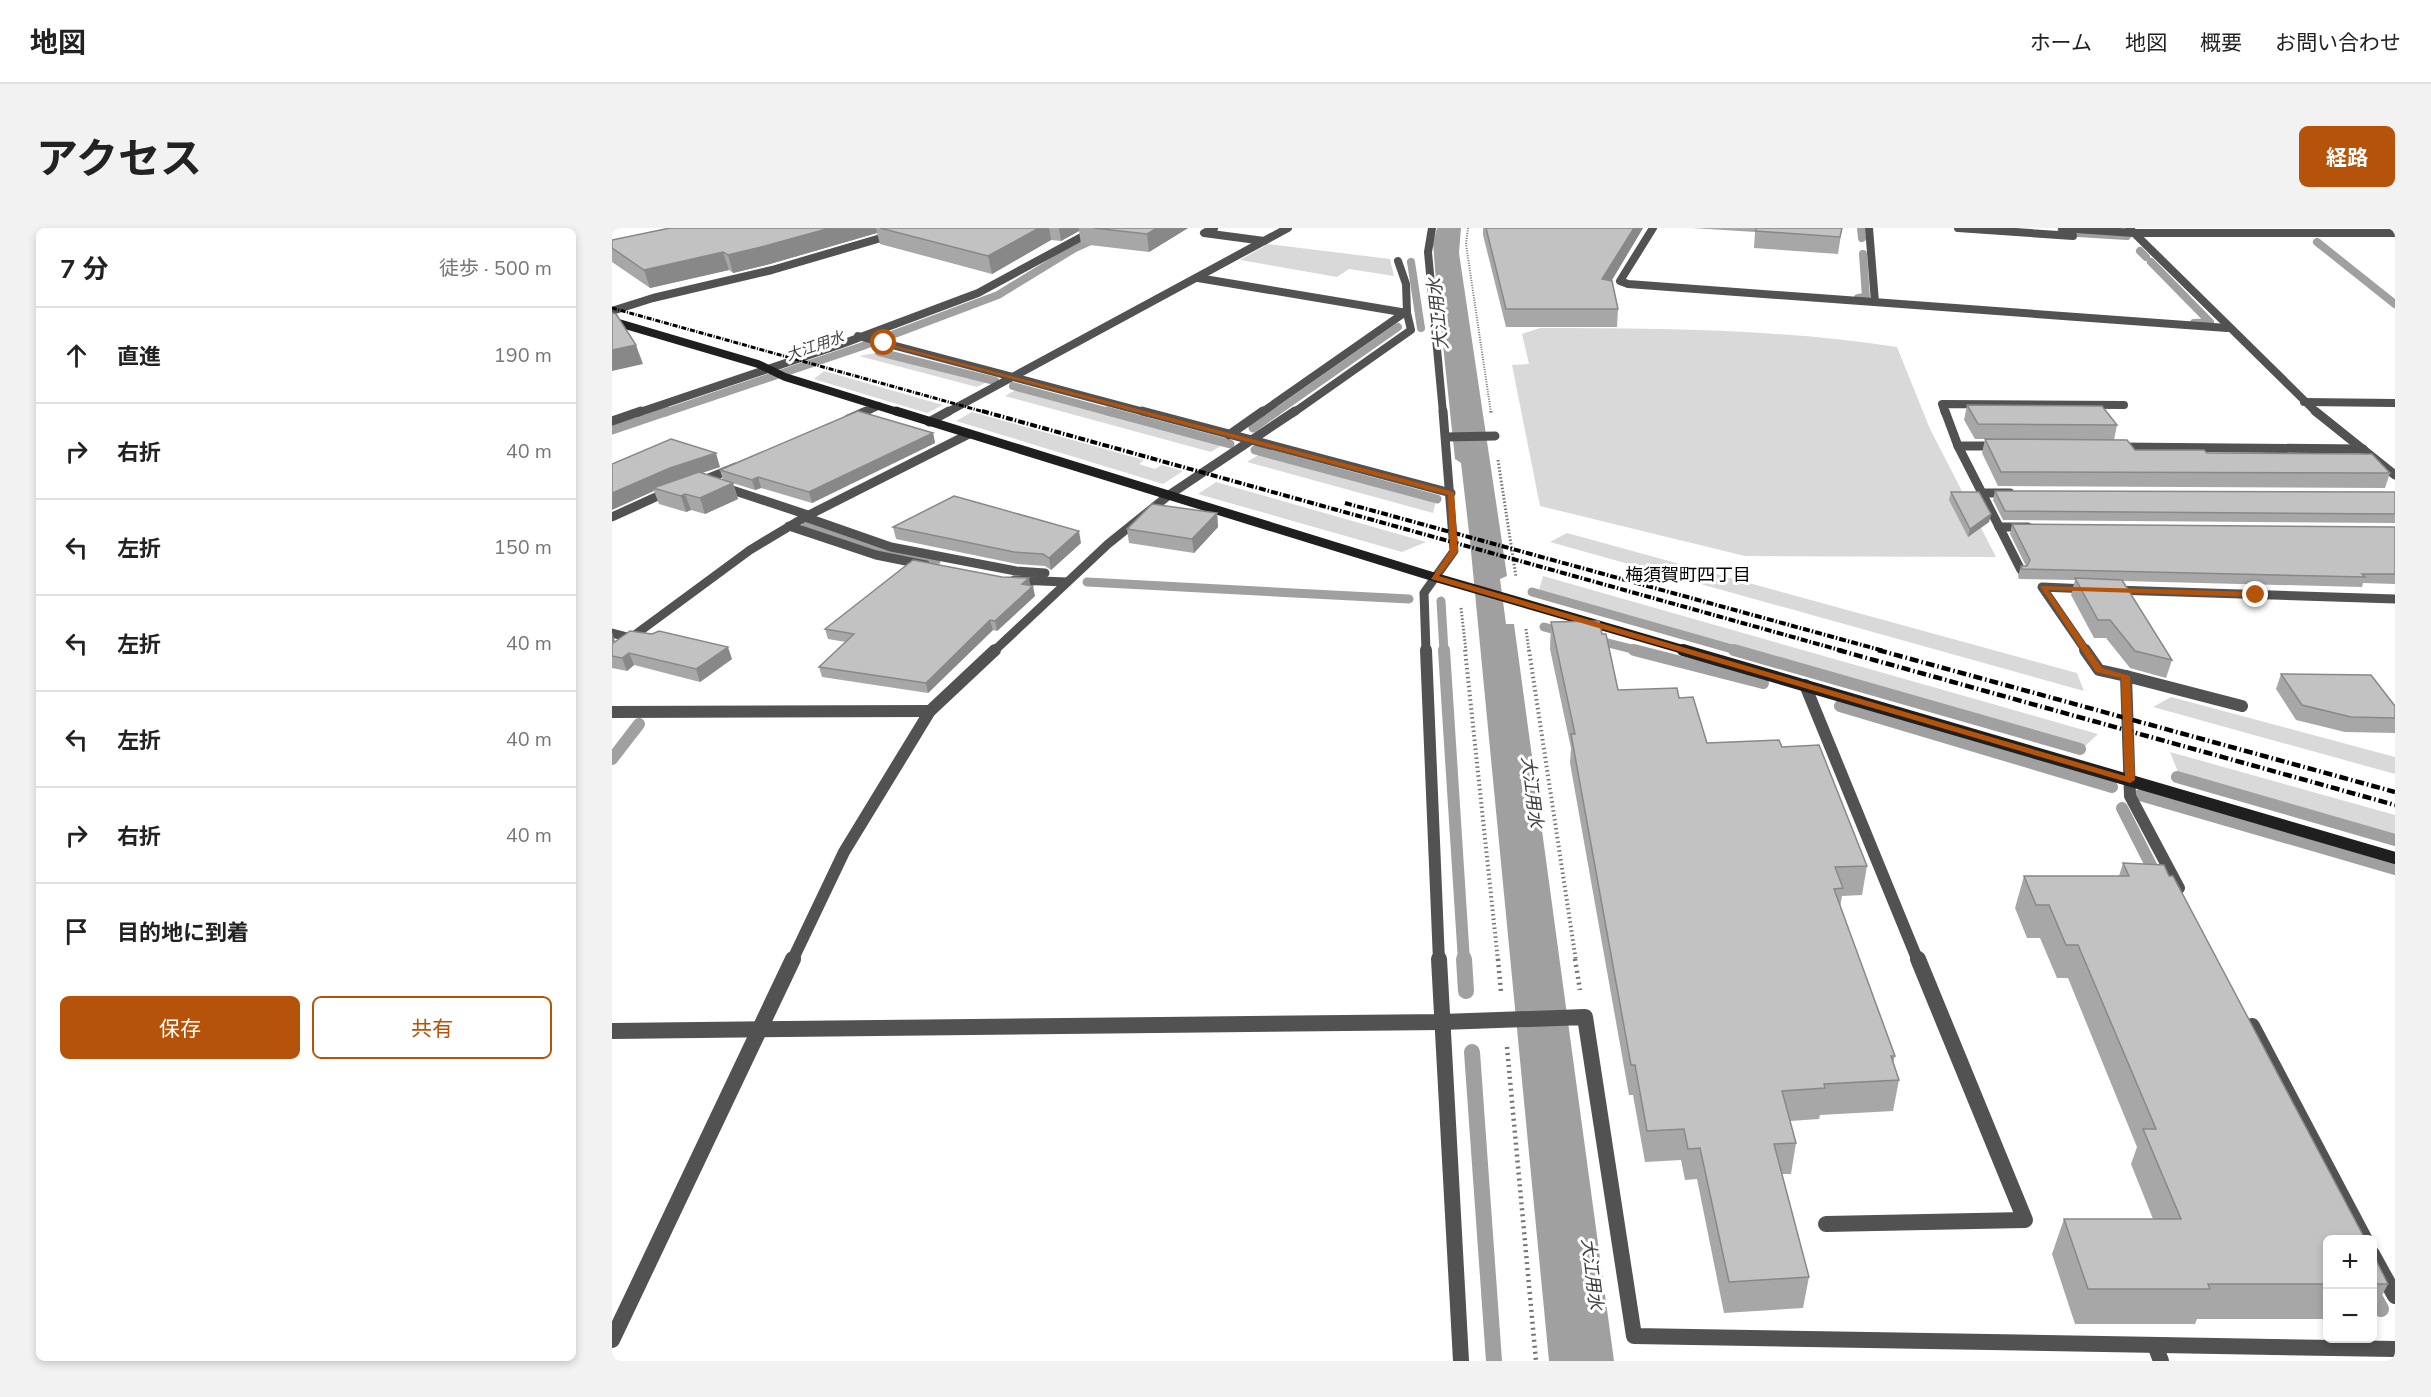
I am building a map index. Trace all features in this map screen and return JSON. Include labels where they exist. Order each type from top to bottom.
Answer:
[{"type":"street","points":[[612,310],[640,300],[706,287],[808,262],[915,228]]},
{"type":"street","points":[[612,421],[771,370],[980,292],[1074,237],[1098,228]]},
{"type":"street","points":[[1214,228],[1204,233],[1264,241]]},
{"type":"street","points":[[929,422],[1288,228]]},
{"type":"street","points":[[1432,228],[1428,252],[1448,437],[1454,551],[1424,593],[1442,1022],[1461,1361]]},
{"type":"street","points":[[1653,228],[1620,281],[1628,284],[2227,328]]},
{"type":"street","points":[[1869,228],[1875,302]]},
{"type":"street","points":[[1958,228],[2141,240],[2395,240]]},
{"type":"street","points":[[2062,228],[2395,233]]},
{"type":"street","points":[[2132,230],[2227,328],[2304,402],[2395,475]]},
{"type":"street","points":[[612,1340],[844,852],[930,711],[1108,544],[1170,495],[1411,330],[1405,313],[1406,284],[1398,261]]},
{"type":"street","points":[[1198,278],[1405,313]]},
{"type":"street","points":[[1229,435],[1405,313]]},
{"type":"street","points":[[612,321],[929,422],[1434,577],[2395,858]]},
{"type":"street","points":[[862,337],[1451,493]]},
{"type":"street","points":[[2304,402],[2395,403]]},
{"type":"street","points":[[2021,570],[1958,446],[1942,404],[2124,405]]},
{"type":"street","points":[[835,425],[878,406]]},
{"type":"street","points":[[612,652],[750,550],[789,526],[969,434]]},
{"type":"street","points":[[1448,437],[1492,436]]},
{"type":"street","points":[[1958,446],[2006,446]]},
{"type":"street","points":[[2113,447],[2363,449]]},
{"type":"street","points":[[612,517],[682,486],[704,481],[748,462]]},
{"type":"street","points":[[704,481],[891,548],[1016,572],[1071,579]]},
{"type":"street","points":[[1982,493],[2017,493]]},
{"type":"street","points":[[789,526],[876,555],[1005,579],[1071,579]]},
{"type":"street","points":[[1999,527],[2035,528]]},
{"type":"street","points":[[2242,706],[2099,670],[2042,587],[2395,599]]},
{"type":"street","points":[[612,633],[631,638]]},
{"type":"street","points":[[2126,676],[2130,796],[2186,902]]},
{"type":"street","points":[[1805,685],[2025,1220],[1826,1224]]},
{"type":"street","points":[[612,712],[930,711]]},
{"type":"street","points":[[612,1030],[1442,1022],[1584,1017],[1634,1336],[2158,1353],[2395,1349]]},
{"type":"street","points":[[2247,1018],[2363,1235]]},
{"type":"street","points":[[2377,1262],[2395,1296]]},
{"type":"path","points":[[1461,585],[1507,1020],[1536,1361]]},
{"type":"shaded area","points":[[1268,244],[1390,259],[1394,276],[1349,269],[1337,277],[1240,260]]},
{"type":"shaded area","points":[[1540,328],[1675,329],[1764,333],[1897,347],[1930,429],[1996,557],[1745,556],[1540,506],[1512,365],[1529,364],[1522,334]]},
{"type":"shaded area","points":[[876,353],[987,382],[977,387],[859,356]]},
{"type":"shaded area","points":[[824,371],[943,405],[927,413],[814,379]]},
{"type":"shaded area","points":[[1017,389],[1222,445],[1211,452],[1005,396]]},
{"type":"shaded area","points":[[972,412],[1144,460],[1139,464],[1155,469],[1162,465],[1183,471],[1163,484],[956,421]]},
{"type":"shaded area","points":[[1260,454],[1436,501],[1433,513],[1247,462]]},
{"type":"shaded area","points":[[1216,482],[1426,542],[1402,552],[1198,494]]},
{"type":"shaded area","points":[[1567,533],[2077,673],[2084,691],[1550,542]]},
{"type":"shaded area","points":[[1543,576],[2098,734],[2083,748],[1539,590]]},
{"type":"shaded area","points":[[2171,697],[2395,757],[2395,774],[2153,707]]},
{"type":"shaded area","points":[[2170,752],[2395,815],[2395,838],[2180,777]]},
{"type":"water","points":[[1437,228],[1461,228],[1459,253],[1507,576],[1500,579],[1506,624],[1514,624],[1614,1361],[1549,1361],[1470,541],[1461,463],[1455,459],[1435,269],[1433,243]]},
{"type":"building","points":[[670,228],[830,228],[728,255],[723,252],[644,270],[612,248],[612,240]]},
{"type":"building","points":[[880,228],[1039,228],[988,256]]},
{"type":"building","points":[[1094,228],[1157,228],[1147,234]]},
{"type":"building","points":[[1486,228],[1634,228],[1602,279],[1612,281],[1618,309],[1506,309]]},
{"type":"building","points":[[1756,228],[1842,228],[1840,237],[1756,231]]},
{"type":"building","points":[[612,313],[616,314],[636,345],[612,350]]},
{"type":"building","points":[[1967,405],[2102,406],[2117,425],[1978,424]]},
{"type":"building","points":[[858,411],[933,433],[809,492],[758,477],[752,480],[720,470]]},
{"type":"building","points":[[671,439],[716,453],[670,468],[612,493],[612,464]]},
{"type":"building","points":[[1985,439],[2127,440],[2135,450],[2204,450],[2207,453],[2372,454],[2390,473],[2001,472]]},
{"type":"building","points":[[699,472],[733,483],[700,498],[685,494],[681,496],[653,488]]},
{"type":"building","points":[[1995,491],[2395,492],[2395,514],[2005,511]]},
{"type":"building","points":[[1951,492],[1979,492],[1991,514],[1970,529]]},
{"type":"building","points":[[954,496],[1079,531],[1049,558],[1043,554],[1014,552],[893,527]]},
{"type":"building","points":[[1152,504],[1217,513],[1192,539],[1127,529]]},
{"type":"building","points":[[2012,524],[2395,527],[2395,574],[2362,574],[2365,577],[2022,569],[2021,566],[2027,566],[2030,560]]},
{"type":"building","points":[[913,560],[1002,577],[1029,578],[1022,584],[1033,586],[995,621],[990,620],[926,683],[819,667],[854,634],[825,629]]},
{"type":"building","points":[[2075,578],[2122,580],[2172,660],[2135,651],[2110,620],[2098,620]]},
{"type":"building","points":[[1599,621],[1602,634],[1606,634],[1618,690],[1677,688],[1679,698],[1693,697],[1707,743],[1779,740],[1782,747],[1819,745],[1867,866],[1835,867],[1843,888],[1834,889],[1895,1056],[1891,1056],[1899,1080],[1824,1084],[1825,1088],[1782,1091],[1796,1143],[1774,1144],[1809,1277],[1729,1282],[1700,1148],[1688,1149],[1684,1129],[1647,1131],[1635,1065],[1631,1065],[1571,734],[1575,734],[1551,622]]},
{"type":"building","points":[[630,631],[652,634],[659,631],[728,647],[696,669],[629,653],[622,658],[612,656],[612,644]]},
{"type":"building","points":[[2281,674],[2371,675],[2395,706],[2395,718],[2351,717],[2302,705]]},
{"type":"building","points":[[2123,863],[2164,865],[2169,876],[2173,876],[2363,1235],[2323,1235],[2323,1284],[2208,1284],[2210,1289],[2088,1289],[2064,1219],[2181,1219],[2143,1129],[2156,1129],[2078,945],[2066,945],[2049,905],[2036,905],[2024,876],[2129,876]]},
{"type":"building","points":[[2377,1262],[2388,1284],[2377,1284]]},
{"type":"waterway","name":"大江用水","points":[[664,413],[860,347],[998,295],[1075,248],[1119,228]]},
{"type":"waterway","points":[[1861,228],[1862,238]]},
{"type":"waterway","points":[[2061,232],[2127,236]]},
{"type":"waterway","points":[[2317,242],[2395,304]]},
{"type":"waterway","points":[[2140,251],[2146,257]]},
{"type":"waterway","points":[[1858,298],[1866,297],[1863,254]]},
{"type":"waterway","points":[[1411,262],[1421,328]]},
{"type":"waterway","points":[[2151,262],[2210,322],[2194,323]]},
{"type":"waterway","points":[[1275,413],[1398,327]]},
{"type":"waterway","points":[[879,352],[995,381]]},
{"type":"waterway","points":[[1013,386],[1113,413]]},
{"type":"waterway","name":"大江用水","points":[[612,430],[668,411]]},
{"type":"waterway","points":[[1107,411],[1230,444]]},
{"type":"waterway","points":[[1253,428],[1277,411]]},
{"type":"waterway","points":[[1255,450],[1437,499]]},
{"type":"waterway","points":[[806,524],[884,551],[936,561]]},
{"type":"waterway","points":[[1087,582],[1409,599]]},
{"type":"waterway","points":[[1532,592],[1739,651]]},
{"type":"waterway","points":[[1441,601],[1444,651]]},
{"type":"waterway","points":[[1544,627],[1567,633]]},
{"type":"waterway","points":[[1592,639],[1640,651]]},
{"type":"waterway","points":[[1444,650],[1464,961]]},
{"type":"waterway","points":[[1634,650],[1763,683]]},
{"type":"waterway","points":[[1734,650],[2080,749]]},
{"type":"waterway","points":[[1840,706],[2112,787]]},
{"type":"waterway","points":[[612,759],[639,724]]},
{"type":"waterway","points":[[2177,777],[2395,840]]},
{"type":"waterway","points":[[2140,795],[2395,869]]},
{"type":"waterway","points":[[2122,808],[2158,879]]},
{"type":"waterway","points":[[1464,959],[1466,991]]},
{"type":"waterway","points":[[1472,1052],[1494,1361]]},
{"type":"waterway","points":[[2377,1302],[2381,1309]]},
{"type":"railway","points":[[612,308],[988,413]]},
{"type":"railway","points":[[982,411],[1843,651]]},
{"type":"railway","points":[[1345,503],[1884,651]]},
{"type":"railway","points":[[1838,650],[2395,805]]},
{"type":"railway","points":[[1878,650],[2395,792]]},
{"type":"district","name":"梅須賀町四丁目","points":[[1688,575]]},
{"type":"route","points":[[884,343],[1451,493],[1454,551],[1434,577],[2130,780],[2126,676],[2099,670],[2042,587],[2256,595]]}]
